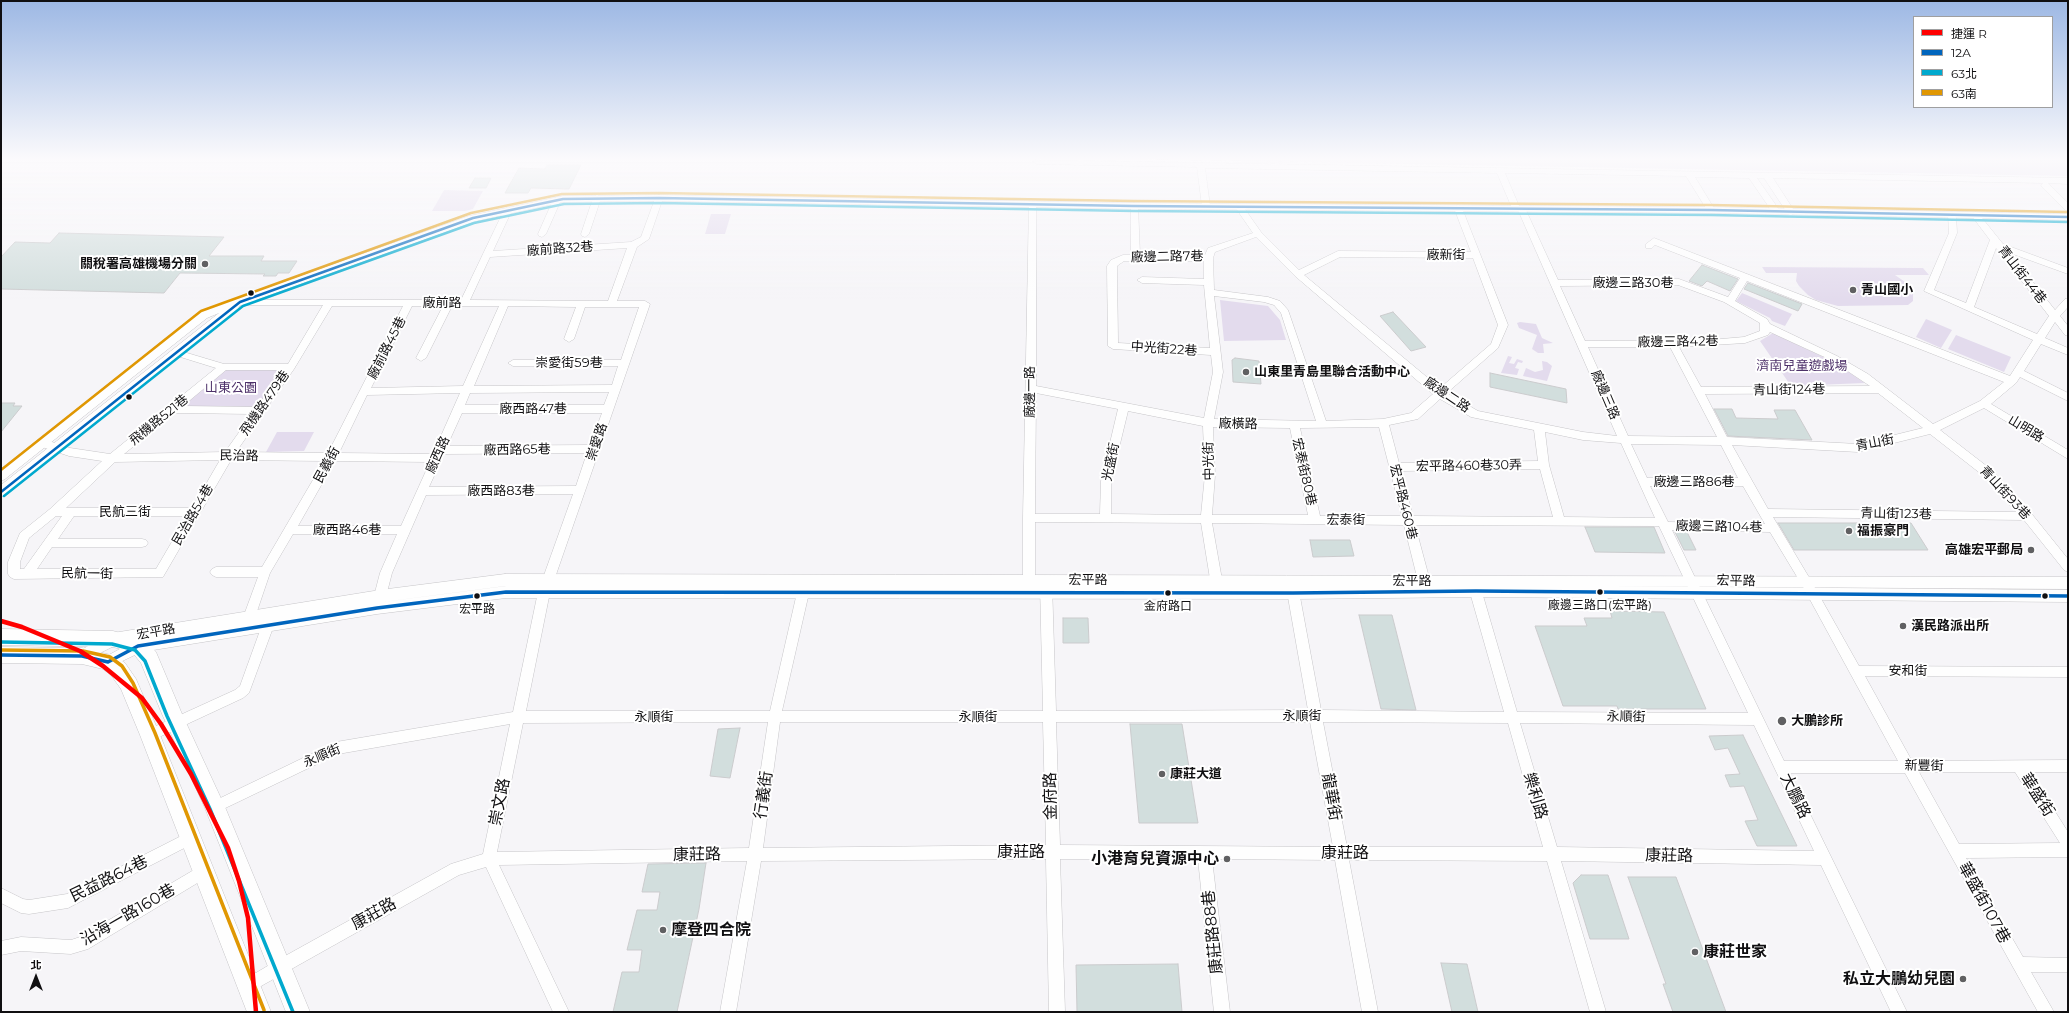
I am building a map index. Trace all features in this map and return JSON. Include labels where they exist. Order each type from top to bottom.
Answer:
[{"type":"main road","points":[[1,637],[113,639],[138,646],[148,658],[215,807],[281,966],[298,1012]]},
{"type":"main road","points":[[1,656],[82,656],[108,662],[118,669],[129,685],[150,735],[259,1012]]},
{"type":"street","points":[[1,476],[203,315],[439,229],[473,218],[531,205]]},
{"type":"street","points":[[542,234],[555,205]]},
{"type":"street","points":[[584,234],[594,205]]},
{"type":"street","points":[[612,303],[633,245],[645,238],[656,205]]},
{"type":"street","name":"廠邊一路","points":[[1029,581],[1032,205]]},
{"type":"street","points":[[1097,205],[1711,210],[2068,217]]},
{"type":"street","name":"廠邊三路","points":[[1518,205],[1583,344],[1643,482],[1694,586]]},
{"type":"street","points":[[1708,205],[1711,210]]},
{"type":"street","points":[[1771,205],[1776,212]]},
{"type":"street","points":[[1787,205],[1792,212]]},
{"type":"street","points":[[1134,206],[1136,257]]},
{"type":"street","name":"廠邊二路","points":[[1239,207],[1258,234],[1298,274],[1440,394],[1475,414],[1583,436],[1624,440]]},
{"type":"street","points":[[1458,208],[1476,255]]},
{"type":"street","points":[[464,303],[508,210]]},
{"type":"street","points":[[1952,215],[1953,233],[1929,291],[2068,352]]},
{"type":"street","name":"青山街44巷","points":[[1975,215],[2068,333]]},
{"type":"street","name":"廠邊二路7巷","points":[[1113,346],[1112,266],[1117,259],[1136,257],[1208,258],[1211,250],[1258,234]]},
{"type":"street","points":[[1649,246],[1654,241],[1745,278],[2012,381]]},
{"type":"street","points":[[1969,308],[1997,243],[2068,272]]},
{"type":"street","name":"廠前路32巷","points":[[487,254],[633,245]]},
{"type":"street","name":"廠新街","points":[[1298,274],[1338,254],[1476,255],[1502,325],[1495,346],[1440,394]]},
{"type":"street","name":"中光街","points":[[1208,258],[1209,287],[1218,372],[1208,423],[1210,475],[1206,519],[1218,586]]},
{"type":"street","points":[[1730,302],[1745,278]]},
{"type":"street","points":[[1142,280],[1209,287],[1277,303],[1285,312],[1322,425]]},
{"type":"street","name":"廠邊三路30巷","points":[[1555,283],[1679,282],[1730,302],[1764,321],[1766,326],[1834,358],[1880,389],[1933,429]]},
{"type":"street","points":[[1,492],[240,302]]},
{"type":"street","name":"廠前路","points":[[240,302],[645,304]]},
{"type":"street","points":[[291,366],[329,303]]},
{"type":"street","name":"廠前路45巷","points":[[364,392],[409,303]]},
{"type":"street","points":[[421,358],[449,303]]},
{"type":"street","name":"廠西路","points":[[378,602],[386,573],[505,303]]},
{"type":"street","points":[[569,338],[582,303]]},
{"type":"street","name":"崇愛路","points":[[546,586],[645,304]]},
{"type":"street","name":"青山街","points":[[1624,440],[1725,441],[1858,448],[1933,429],[1984,404],[2012,381],[2040,340],[2054,316],[2067,305]]},
{"type":"street","name":"廠邊三路42巷","points":[[1583,344],[1672,344],[1745,340],[1765,333],[1766,326]]},
{"type":"street","points":[[1672,344],[1746,482],[1809,588],[1906,765],[1955,850]]},
{"type":"street","name":"中光街22巷","points":[[1113,346],[1216,352]]},
{"type":"street","name":"飛機路479巷","points":[[177,353],[224,367],[291,366]]},
{"type":"street","name":"崇愛街59巷","points":[[513,363],[624,363]]},
{"type":"street","name":"飛機路479巷","points":[[228,456],[291,366]]},
{"type":"street","name":"飛機路521巷","points":[[112,458],[224,367]]},
{"type":"street","points":[[2018,372],[2068,397]]},
{"type":"street","points":[[364,392],[385,390],[615,388]]},
{"type":"street","name":"廠橫路","points":[[1030,388],[1208,423],[1294,425],[1384,423],[1414,416],[1440,394]]},
{"type":"street","name":"青山街124巷","points":[[1698,391],[1880,389]]},
{"type":"street","name":"民義街","points":[[247,623],[265,572],[331,458],[364,392]]},
{"type":"street","name":"山明路","points":[[1984,404],[2068,455]]},
{"type":"street","name":"光盛街","points":[[1105,519],[1106,481],[1124,406]]},
{"type":"street","points":[[172,409],[259,411]]},
{"type":"street","name":"廠西路47巷","points":[[458,409],[608,409]]},
{"type":"street","name":"宏平路460巷","points":[[1384,423],[1424,581]]},
{"type":"street","name":"宏泰街80巷","points":[[1294,425],[1315,520]]},
{"type":"street","points":[[1539,427],[1544,465],[1560,522]]},
{"type":"street","name":"青山街93巷","points":[[1933,429],[1989,474],[2027,516],[2068,567]]},
{"type":"street","name":"民治路","points":[[43,444],[69,452],[112,458],[228,456],[331,458],[439,454]]},
{"type":"street","name":"廠西路65巷","points":[[439,454],[594,449]]},
{"type":"street","name":"民治路54巷","points":[[159,574],[228,456]]},
{"type":"street","points":[[54,512],[112,458]]},
{"type":"street","name":"宏平路460巷30弄","points":[[1394,467],[1544,465]]},
{"type":"street","name":"廠邊三路86巷","points":[[1643,482],[1746,482]]},
{"type":"street","name":"廠西路83巷","points":[[422,491],[580,490]]},
{"type":"street","name":"民航三街","points":[[54,512],[196,512]]},
{"type":"street","name":"民航一街","points":[[54,512],[24,536],[14,562],[14,574],[159,574]]},
{"type":"street","points":[[28,573],[71,512]]},
{"type":"street","name":"青山街123巷","points":[[1764,513],[2027,516]]},
{"type":"street","name":"宏泰街","points":[[1029,518],[1663,524]]},
{"type":"street","name":"廠邊三路104巷","points":[[1663,524],[1774,528]]},
{"type":"street","name":"廠西路46巷","points":[[290,530],[405,530]]},
{"type":"street","points":[[48,543],[142,543]]},
{"type":"street","points":[[216,572],[265,572]]},
{"type":"street","name":"宏平路","points":[[804,586],[1029,581],[1046,586]]},
{"type":"street","name":"宏平路","points":[[1292,587],[1424,581],[1474,586]]},
{"type":"street","name":"宏平路","points":[[1809,588],[2068,584]]},
{"type":"street","name":"宏平路","points":[[82,656],[113,639],[247,623],[378,602],[486,593],[546,586],[1694,586],[2068,596]]},
{"type":"street","name":"崇文路","points":[[489,859],[517,717],[546,586]]},
{"type":"street","name":"行義街","points":[[728,1012],[755,854],[775,716],[804,586]]},
{"type":"street","name":"金府路","points":[[1046,586],[1057,1012]]},
{"type":"street","name":"樂利路","points":[[1474,586],[1598,1012]]},
{"type":"street","name":"大鵬路","points":[[1694,586],[1899,1012]]},
{"type":"street","name":"龍華街","points":[[1292,587],[1370,1012]]},
{"type":"street","name":"宏平路","points":[[108,662],[138,646],[247,623],[268,625],[378,602]]},
{"type":"street","points":[[150,735],[239,694],[245,689],[268,625]]},
{"type":"street","name":"安和街","points":[[1855,671],[2068,672]]},
{"type":"street","name":"永順街","points":[[215,807],[336,748],[517,717],[1512,716],[1757,719]]},
{"type":"street","name":"新豐街","points":[[1780,767],[1906,765],[2019,767],[2068,766]]},
{"type":"street","name":"華盛街","points":[[2019,767],[2068,844]]},
{"type":"street","name":"民益路64巷","points":[[1,895],[21,906],[29,907],[68,901],[191,837]]},
{"type":"street","name":"華盛街107巷","points":[[2046,1012],[1955,850],[2068,850]]},
{"type":"street","name":"康莊路","points":[[249,985],[456,869],[489,859],[755,854],[1053,852],[1552,854],[1824,858]]},
{"type":"street","name":"康莊路88巷","points":[[1204,852],[1222,1012]]},
{"type":"street","points":[[489,859],[561,1012]]},
{"type":"street","name":"沿海一路160巷","points":[[1,948],[21,944],[71,947],[83,944],[204,871]]},
{"type":"street","points":[[2019,964],[2068,965]]},
{"type":"green space","points":[[435,205],[475,205],[473,209],[465,211],[432,211]]},
{"type":"green space","points":[[711,214],[731,214],[725,234],[705,234]]},
{"type":"green space","points":[[1762,267],[1923,268],[1929,275],[1895,275],[1908,284],[1913,293],[1913,301],[1908,305],[1838,306],[1816,300],[1808,295],[1796,281],[1797,273],[1766,273]]},
{"type":"green space","points":[[1742,293],[1792,314],[1785,326],[1772,321],[1770,318],[1736,301]]},
{"type":"green space","points":[[1220,300],[1268,306],[1280,320],[1286,340],[1224,341]]},
{"type":"green space","points":[[1926,319],[1952,330],[1941,348],[1916,337]]},
{"type":"green space","points":[[1517,323],[1536,324],[1542,338],[1553,343],[1543,344],[1544,353],[1538,353],[1532,349],[1537,335],[1519,328]]},
{"type":"green space","name":"濟南兒童遊戲場","points":[[1773,333],[1834,362],[1865,383],[1791,386],[1760,341]]},
{"type":"green space","points":[[1956,335],[2011,357],[2004,372],[1948,349]]},
{"type":"green space","points":[[1508,356],[1512,357],[1509,363],[1514,364],[1517,359],[1523,361],[1522,363],[1518,362],[1515,368],[1519,369],[1517,375],[1501,373]]},
{"type":"green space","points":[[1542,361],[1547,362],[1552,366],[1547,381],[1523,376],[1526,368],[1535,372],[1543,370]]},
{"type":"green space","name":"山東公園","points":[[225,370],[283,370],[261,407],[180,407]]},
{"type":"green space","points":[[277,432],[314,432],[304,451],[266,452]]},
{"type":"building","points":[[59,233],[224,237],[209,256],[264,256],[261,261],[297,261],[289,273],[278,273],[276,276],[263,276],[265,274],[180,273],[164,293],[1,289],[1,257],[15,242],[50,243]]},
{"type":"building","points":[[1702,265],[1738,279],[1730,291],[1707,281],[1702,286],[1689,281]]},
{"type":"building","points":[[1748,283],[1802,304],[1798,311],[1744,289]]},
{"type":"building","points":[[1393,312],[1426,347],[1411,351],[1380,316]]},
{"type":"building","name":"山東里青島里聯合活動中心","points":[[1235,358],[1259,361],[1261,384],[1233,382],[1232,360]]},
{"type":"building","points":[[1490,373],[1566,389],[1567,403],[1490,387]]},
{"type":"building","points":[[1,403],[15,403],[13,406],[22,406],[1,432]]},
{"type":"building","points":[[1714,409],[1732,409],[1736,418],[1778,419],[1774,410],[1795,410],[1812,440],[1728,436]]},
{"type":"building","name":"福振豪門","points":[[1778,523],[1911,523],[1928,550],[1794,550]]},
{"type":"building","points":[[1585,527],[1654,527],[1665,553],[1595,552]]},
{"type":"building","points":[[1675,532],[1687,532],[1696,550],[1684,550]]},
{"type":"building","points":[[1310,540],[1350,540],[1354,556],[1313,557]]},
{"type":"building","points":[[1610,611],[1664,612],[1706,709],[1618,709],[1617,706],[1563,706],[1535,626],[1587,626],[1584,618],[1612,618]]},
{"type":"building","points":[[1359,615],[1392,615],[1416,710],[1381,709]]},
{"type":"building","points":[[1063,618],[1088,618],[1089,643],[1063,643]]},
{"type":"building","name":"康莊大道","points":[[1130,724],[1182,724],[1198,823],[1139,823]]},
{"type":"building","points":[[740,728],[730,778],[710,776],[718,729]]},
{"type":"building","points":[[1743,735],[1797,846],[1757,846],[1745,821],[1758,820],[1744,786],[1730,787],[1725,775],[1740,774],[1728,748],[1715,750],[1709,736]]},
{"type":"building","name":"摩登四合院","points":[[706,863],[699,909],[677,1012],[613,1012],[622,972],[639,972],[642,950],[627,950],[637,910],[657,910],[660,892],[642,892],[648,864]]},
{"type":"building","points":[[1581,875],[1608,875],[1629,939],[1590,939],[1573,883]]},
{"type":"building","name":"康莊世家","points":[[1628,877],[1676,877],[1726,1012],[1673,1012],[1663,984],[1666,984]]},
{"type":"building","points":[[1441,963],[1467,964],[1478,1012],[1452,1012]]},
{"type":"building","points":[[1178,964],[1182,1012],[1077,1012],[1076,965]]},
{"type":"metro line","name":"R","points":[[1,621],[22,627],[80,651],[103,666],[142,698],[161,724],[191,774],[228,848],[239,881],[248,918],[256,1012]]},
{"type":"transit line","name":"63南","points":[[1,470],[201,311],[471,213],[508,205]]},
{"type":"transit line","name":"12A","points":[[1,492],[240,302],[473,218],[533,205]]},
{"type":"transit line","name":"63北","points":[[4,496],[243,306],[474,223],[558,205]]},
{"type":"transit line","name":"63北","points":[[794,205],[1134,211],[1711,215],[2068,222]]},
{"type":"transit line","name":"12A","points":[[1091,205],[1711,210],[2068,217]]},
{"type":"transit line","name":"63南","points":[[1725,205],[2068,212]]},
{"type":"transit line","name":"12A","points":[[1,655],[82,656],[108,662],[138,646],[377,608],[506,592],[1293,593],[1476,591],[2068,596]]},
{"type":"transit line","name":"63北","points":[[1,642],[112,644],[135,650],[145,661],[167,716],[210,809],[293,1012]]},
{"type":"transit line","name":"63南","points":[[1,650],[83,651],[110,657],[122,666],[133,683],[155,733],[264,1010]]},
{"type":"place","name":"關稅署高雄機場分關","points":[[205,264]]},
{"type":"place","name":"青山國小","points":[[1853,290]]},
{"type":"place","name":"山東里青島里聯合活動中心","points":[[1246,372]]},
{"type":"place","name":"福振豪門","points":[[1849,531]]},
{"type":"place","name":"高雄宏平郵局","points":[[2031,550]]},
{"type":"place","name":"廠邊三路口(宏平路)","points":[[1600,592]]},
{"type":"place","name":"金府路口","points":[[1168,593]]},
{"type":"place","name":"宏平路","points":[[477,596]]},
{"type":"place","name":"漢民路派出所","points":[[1903,626]]},
{"type":"place","name":"大鵬診所","points":[[1782,721]]},
{"type":"place","name":"康莊大道","points":[[1162,774]]},
{"type":"place","name":"小港育兒資源中心","points":[[1227,859]]},
{"type":"place","name":"摩登四合院","points":[[663,930]]},
{"type":"place","name":"康莊世家","points":[[1695,952]]},
{"type":"place","name":"私立大鵬幼兒園","points":[[1963,979]]}]
